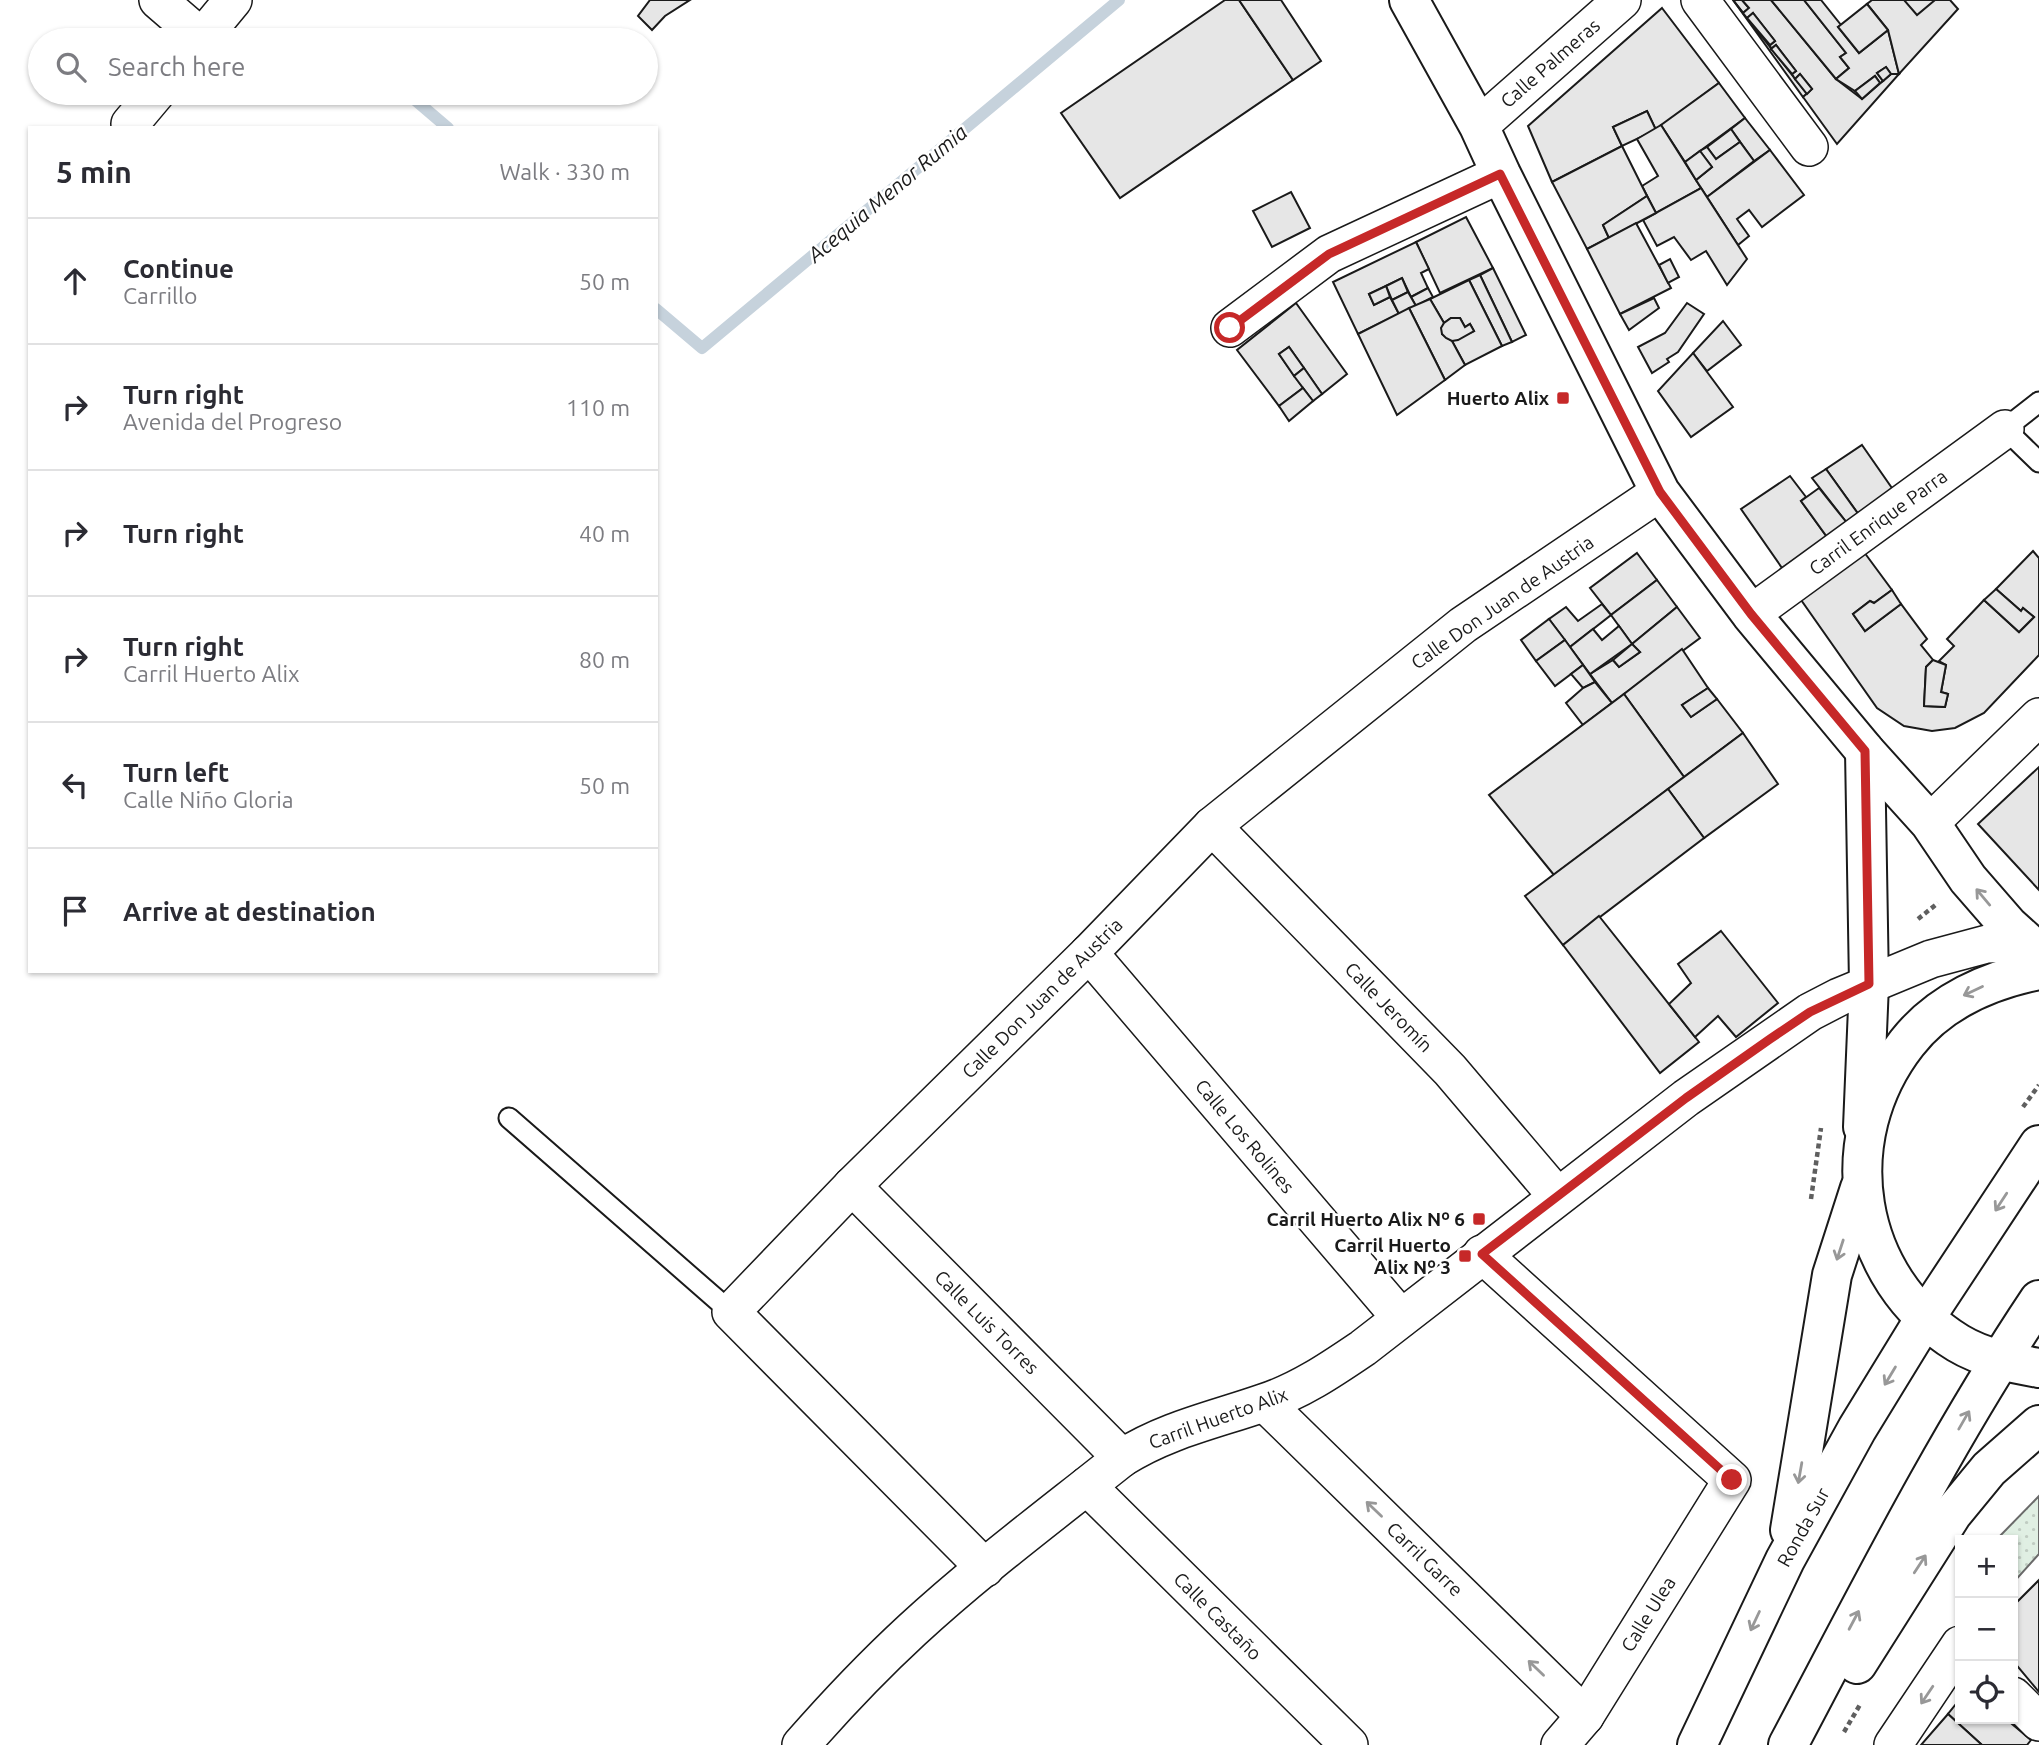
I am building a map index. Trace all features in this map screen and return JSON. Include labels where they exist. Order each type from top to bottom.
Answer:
[{"type":"main road","points":[[1409,0],[1479,127],[1660,492],[1751,614],[1865,751],[1930,823],[1968,879],[2036,957],[2001,979],[1966,994],[1935,1015],[1908,1041],[1876,1096],[1863,1143]]},
{"type":"main road","points":[[1865,751],[1869,984],[1861,1185],[1872,1237],[1896,1284],[1925,1318],[1959,1344],[1998,1361],[2039,1368]]},
{"type":"main road","name":"Ronda Sur","points":[[1697,1745],[1785,1560],[1857,1429],[1925,1318],[2039,1145]]},
{"type":"main road","points":[[1785,1560],[1832,1275],[1861,1185]]},
{"type":"main road","points":[[1788,1745],[1921,1492],[1998,1361],[2039,1300]]},
{"type":"main road","points":[[1805,1745],[1952,1514],[1989,1469],[2039,1425]]},
{"type":"street","points":[[159,0],[189,28]]},
{"type":"street","points":[[210,28],[233,0]]},
{"type":"street","name":"Calle Palmeras","points":[[1479,127],[1622,0]]},
{"type":"street","points":[[1700,0],[1809,147]]},
{"type":"street","points":[[132,126],[130,124],[146,105]]},
{"type":"street","points":[[1230,328],[1329,254],[1500,174]]},
{"type":"street","name":"Carril Enrique Parra","points":[[1751,614],[2001,432]]},
{"type":"street","name":"Calle Don Juan de Austria","points":[[731,1312],[852,1186],[1089,953],[1212,826],[1464,625],[1660,492]]},
{"type":"street","points":[[1930,823],[2039,717]]},
{"type":"street","name":"Calle Jeromín","points":[[1212,826],[1450,1070],[1558,1196]]},
{"type":"street","name":"Carril Huerto Alix","points":[[801,1745],[836,1705],[912,1629],[1122,1458],[1145,1443],[1183,1427],[1265,1403],[1326,1373],[1363,1348],[1686,1098],[1810,1012],[1869,984],[1967,948],[2011,943],[2036,957]]},
{"type":"street","name":"Calle Los Rolines","points":[[1089,953],[1401,1318]]},
{"type":"street","name":"Calle Luis Torres","points":[[852,1186],[1122,1458]]},
{"type":"street","name":"Calle Ulea","points":[[1482,1254],[1732,1480],[1585,1716],[1560,1745]]},
{"type":"street","points":[[731,1312],[985,1568]]},
{"type":"street","name":"Carril Garre","points":[[1265,1403],[1585,1716]]},
{"type":"street","name":"Calle Castaño","points":[[1087,1486],[1349,1745]]},
{"type":"street","points":[[1894,1745],[1955,1653]]},
{"type":"street","points":[[2018,1701],[2039,1722]]},
{"type":"lane","points":[[2039,402],[2001,432],[2039,462]]},
{"type":"lane","points":[[509,1118],[731,1312]]},
{"type":"path","points":[[1868,934],[1902,932],[1968,879]]},
{"type":"green space","points":[[2039,1496],[2039,1554],[2018,1577],[2018,1535],[2001,1535]]},
{"type":"building","points":[[650,0],[690,0],[665,16],[654,28],[650,28],[638,16]]},
{"type":"building","points":[[1225,0],[1239,0],[1293,80],[1120,198],[1061,113]]},
{"type":"building","points":[[1239,0],[1281,0],[1321,61],[1293,80]]},
{"type":"building","points":[[1733,0],[1742,0],[1749,8],[1743,13]]},
{"type":"building","points":[[1733,0],[1807,94],[1803,97]]},
{"type":"building","points":[[1742,0],[1771,0],[1836,79],[1862,99],[1891,74],[1899,74],[1837,144],[1803,97],[1812,89],[1800,74],[1795,79],[1792,74],[1796,71],[1776,45],[1771,49],[1770,45],[1775,41],[1753,13],[1747,18],[1743,13],[1749,8]]},
{"type":"building","points":[[1771,0],[1804,0],[1846,53],[1840,57],[1849,68],[1836,79]]},
{"type":"building","points":[[1804,0],[1821,0],[1859,53],[1888,30],[1899,74],[1891,74],[1886,67],[1877,73],[1883,81],[1880,83],[1875,76],[1855,91],[1836,79],[1849,68],[1840,57],[1846,53]]},
{"type":"building","points":[[1872,0],[1950,0],[1958,9],[1899,74],[1888,30],[1867,4]]},
{"type":"building","points":[[1904,0],[1935,0],[1917,15]]},
{"type":"building","points":[[1867,4],[1888,30],[1859,53],[1838,27]]},
{"type":"building","points":[[1662,8],[1719,83],[1656,130],[1647,111],[1613,127],[1622,146],[1552,182],[1528,126]]},
{"type":"building","points":[[1753,13],[1775,41],[1770,45],[1747,18]]},
{"type":"building","points":[[1776,45],[1796,71],[1792,74],[1771,49]]},
{"type":"building","points":[[1886,67],[1891,74],[1883,81],[1877,73]]},
{"type":"building","points":[[1800,74],[1812,89],[1807,94],[1795,79]]},
{"type":"building","points":[[1875,76],[1880,83],[1862,99],[1855,91]]},
{"type":"building","points":[[1719,83],[1745,118],[1685,162],[1661,125]]},
{"type":"building","points":[[1647,111],[1656,130],[1622,146],[1613,127]]},
{"type":"building","points":[[1745,118],[1770,150],[1754,161],[1731,129]]},
{"type":"building","points":[[1661,125],[1701,188],[1656,213],[1642,186],[1658,176],[1637,139]]},
{"type":"building","points":[[1731,129],[1740,142],[1716,159],[1707,147]]},
{"type":"building","points":[[1740,142],[1754,161],[1707,197],[1696,180],[1712,167],[1700,151],[1707,147],[1716,159]]},
{"type":"building","points":[[1622,146],[1647,196],[1603,225],[1609,238],[1587,249],[1552,182]]},
{"type":"building","points":[[1770,150],[1804,195],[1762,227],[1749,210],[1737,219],[1749,236],[1738,245],[1707,197]]},
{"type":"building","points":[[1700,151],[1712,167],[1696,180],[1685,162]]},
{"type":"building","points":[[1701,188],[1747,259],[1727,285],[1706,251],[1691,260],[1674,237],[1657,246],[1643,220]]},
{"type":"building","points":[[1291,192],[1310,228],[1272,247],[1253,211]]},
{"type":"building","points":[[1647,196],[1656,213],[1609,238],[1603,225]]},
{"type":"building","points":[[1466,217],[1493,268],[1440,293],[1416,242]]},
{"type":"building","points":[[1636,223],[1671,288],[1620,314],[1587,249]]},
{"type":"building","points":[[1416,242],[1429,269],[1421,273],[1428,288],[1411,297],[1402,278],[1369,294],[1374,305],[1390,297],[1399,314],[1358,334],[1333,282]]},
{"type":"building","points":[[1670,259],[1679,277],[1668,283],[1659,265]]},
{"type":"building","points":[[1493,268],[1526,335],[1512,342],[1480,275]]},
{"type":"building","points":[[1480,275],[1512,342],[1502,346],[1469,280]]},
{"type":"building","points":[[1402,278],[1408,292],[1392,300],[1386,286]]},
{"type":"building","points":[[1469,280],[1502,346],[1465,365],[1452,341],[1474,331],[1470,324],[1465,327],[1460,318],[1451,318],[1444,323],[1430,299]]},
{"type":"building","points":[[1386,286],[1390,297],[1374,305],[1369,294]]},
{"type":"building","points":[[1428,288],[1433,297],[1416,306],[1411,297]]},
{"type":"building","points":[[1408,292],[1416,306],[1399,314],[1392,300]]},
{"type":"building","points":[[1654,298],[1659,308],[1629,330],[1620,314]]},
{"type":"building","points":[[1430,299],[1444,323],[1442,334],[1452,341],[1465,365],[1445,380],[1409,308]]},
{"type":"building","points":[[1296,303],[1347,374],[1322,394],[1289,347],[1279,354],[1303,388],[1279,406],[1237,350]]},
{"type":"building","points":[[1687,303],[1704,314],[1678,352],[1667,359],[1669,362],[1652,373],[1638,347],[1665,333]]},
{"type":"building","points":[[1409,308],[1445,380],[1397,415],[1358,334]]},
{"type":"building","points":[[1451,318],[1460,318],[1465,327],[1470,324],[1474,331],[1458,340],[1446,338],[1441,328]]},
{"type":"building","points":[[1723,321],[1741,345],[1707,371],[1693,353]]},
{"type":"building","points":[[1289,347],[1304,368],[1294,376],[1279,354]]},
{"type":"building","points":[[1693,353],[1733,407],[1691,437],[1658,391]]},
{"type":"building","points":[[1304,368],[1322,394],[1313,401],[1294,376]]},
{"type":"building","points":[[1303,388],[1313,401],[1289,421],[1279,406]]},
{"type":"building","points":[[1862,445],[1894,491],[1859,515],[1826,469]]},
{"type":"building","points":[[1826,469],[1859,515],[1847,523],[1812,478]]},
{"type":"building","points":[[1790,476],[1806,497],[1801,501],[1827,537],[1782,568],[1741,509]]},
{"type":"building","points":[[1819,488],[1847,523],[1827,537],[1801,501]]},
{"type":"building","points":[[2033,551],[2039,558],[2039,655],[1984,713],[1955,728],[1932,731],[1904,726],[1877,708],[1799,597],[1864,552],[1892,590],[1874,603],[1870,601],[1853,614],[1865,631],[1901,604],[1927,639],[1921,645],[1933,660],[1926,667],[1924,706],[1945,707],[1948,694],[1941,692],[1946,665],[1939,661],[1954,646],[1947,639],[1984,600],[2019,632],[2034,617],[2023,608],[2021,611],[1996,589]]},
{"type":"building","points":[[1637,553],[1657,580],[1611,615],[1590,588]]},
{"type":"building","points":[[1657,580],[1677,607],[1632,644],[1611,615]]},
{"type":"building","points":[[1996,589],[2021,611],[2023,608],[2034,617],[2019,632],[1984,600]]},
{"type":"building","points":[[1892,590],[1901,604],[1865,631],[1853,614],[1870,601],[1874,603]]},
{"type":"building","points":[[1602,604],[1611,615],[1570,647],[1549,619],[1566,607],[1578,621]]},
{"type":"building","points":[[1677,607],[1700,638],[1612,703],[1590,674],[1613,660],[1619,667],[1640,652],[1632,644]]},
{"type":"building","points":[[1549,619],[1565,640],[1536,661],[1521,640]]},
{"type":"building","points":[[1619,626],[1632,644],[1590,674],[1570,647],[1593,629],[1602,640]]},
{"type":"building","points":[[1565,640],[1583,665],[1555,686],[1536,661]]},
{"type":"building","points":[[1632,644],[1640,652],[1619,667],[1613,660]]},
{"type":"building","points":[[1682,649],[1708,688],[1682,705],[1691,717],[1717,699],[1743,733],[1684,777],[1624,694]]},
{"type":"building","points":[[1933,660],[1946,665],[1941,692],[1948,694],[1945,707],[1924,706],[1926,667]]},
{"type":"building","points":[[1583,665],[1595,682],[1583,688],[1571,674]]},
{"type":"building","points":[[1595,682],[1612,703],[1583,725],[1566,703],[1583,688]]},
{"type":"building","points":[[1708,688],[1717,699],[1691,717],[1682,705]]},
{"type":"building","points":[[1624,694],[1684,777],[1554,875],[1489,795]]},
{"type":"building","points":[[1743,733],[1778,784],[1704,838],[1668,789]]},
{"type":"building","points":[[2039,767],[2039,890],[1978,824]]},
{"type":"building","points":[[1668,789],[1704,838],[1563,945],[1525,896]]},
{"type":"building","points":[[1599,916],[1699,1042],[1660,1073],[1563,945]]},
{"type":"building","points":[[1721,931],[1778,1003],[1736,1037],[1718,1016],[1695,1037],[1669,1004],[1691,983],[1678,964]]},
{"type":"building","points":[[2039,1580],[2039,1692],[2018,1667],[2018,1601]]},
{"type":"building","points":[[1955,1705],[1955,1720],[1948,1714]]},
{"type":"building","points":[[1948,1714],[1955,1724],[1959,1724],[1982,1745],[1921,1745]]},
{"type":"building","points":[[1959,1724],[2012,1724],[2031,1740],[2027,1745],[1982,1745]]},
{"type":"waterway","name":"Acequia Menor Rumia","points":[[658,311],[702,348],[1119,0]]},
{"type":"waterway","name":"Acequia Menor Rumia","points":[[421,105],[446,126]]},
{"type":"place","name":"Huerto Alix","points":[[1563,398]]},
{"type":"place","name":"Carril Huerto Alix Nº 6","points":[[1479,1219]]},
{"type":"place","name":"Carril Huerto Alix Nº 3","points":[[1465,1256]]},
{"type":"route","points":[[1230,328],[1329,254],[1500,174],[1660,492],[1751,614],[1865,751],[1869,984],[1810,1012],[1770,1039],[1686,1098],[1482,1254],[1732,1480]]}]
